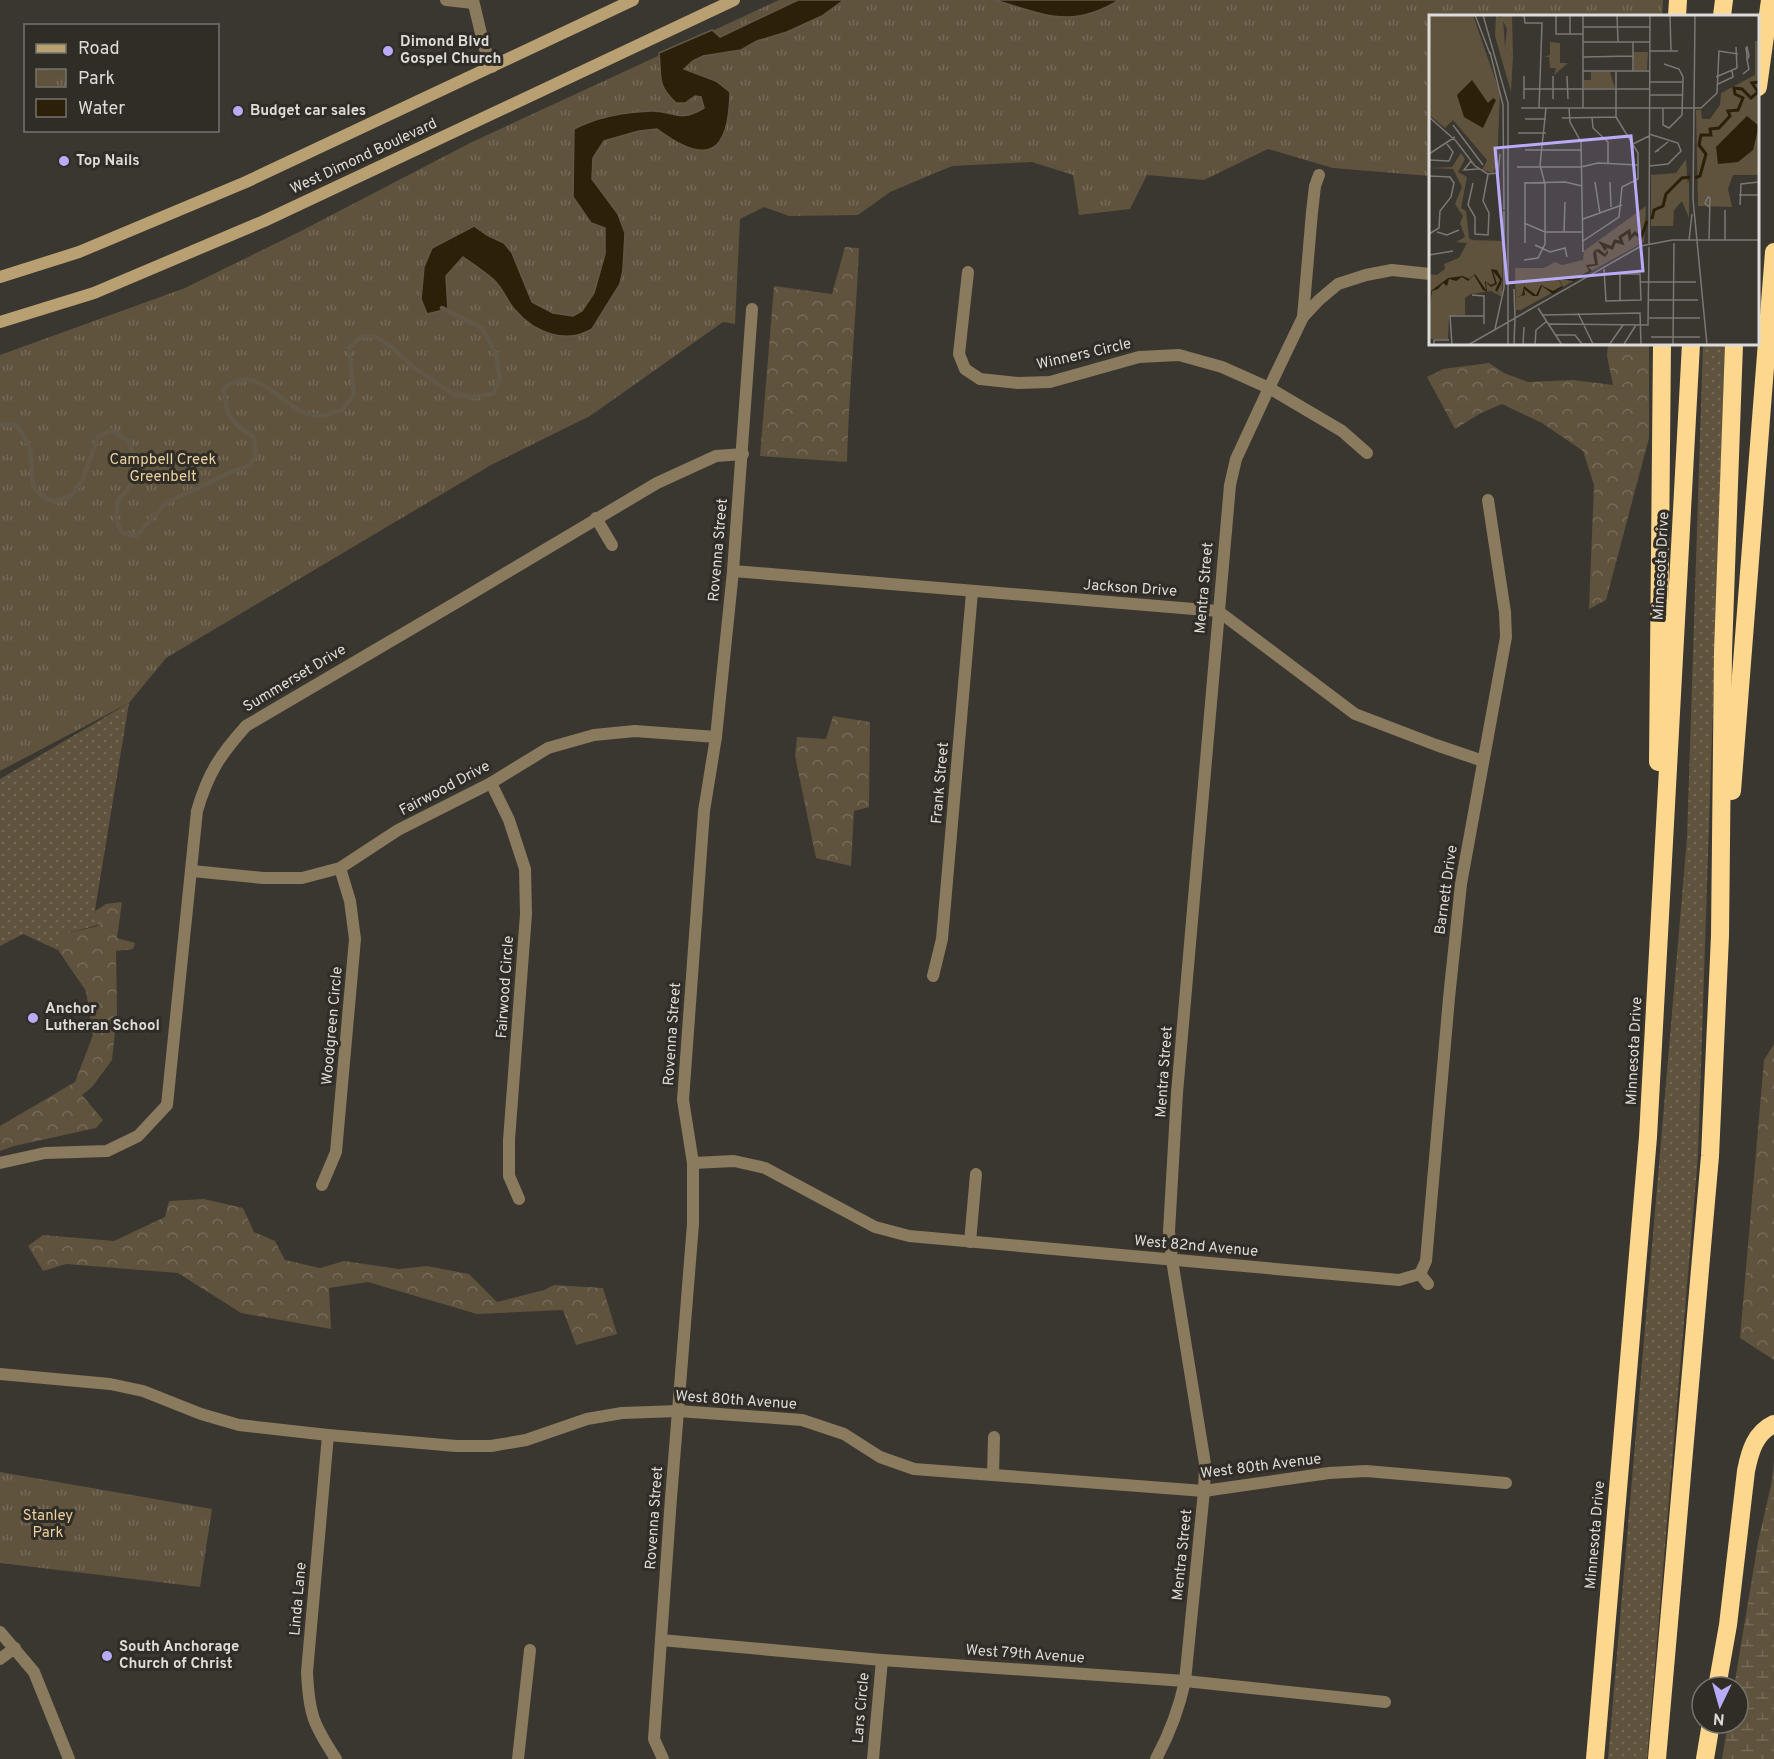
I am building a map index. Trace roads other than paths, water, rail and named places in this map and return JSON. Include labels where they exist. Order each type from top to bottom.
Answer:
[{"type":"highway","points":[[1677,15],[1678,0]]},
{"type":"highway","points":[[1722,15],[1724,0]]},
{"type":"highway","points":[[1759,80],[1770,0]]},
{"type":"highway","points":[[1657,1759],[1710,1156],[1720,936],[1774,252]]},
{"type":"highway","points":[[1658,963],[1657,806],[1662,345]]},
{"type":"highway","name":"Minnesota Drive","points":[[1595,1759],[1648,1137],[1691,345]]},
{"type":"highway","points":[[1720,936],[1723,652],[1734,345]]},
{"type":"highway","points":[[1719,1675],[1728,1625],[1750,1453],[1758,1436],[1774,1424]]},
{"type":"highway","points":[[1705,1759],[1709,1735]]},
{"type":"main road","name":"West Dimond Boulevard","points":[[0,277],[79,252],[235,186],[633,0]]},
{"type":"main road","name":"West Dimond Boulevard","points":[[0,322],[94,293],[264,221],[734,0]]},
{"type":"street","points":[[446,0],[473,1],[484,46],[492,67]]},
{"type":"street","points":[[1304,317],[1313,204],[1319,175]]},
{"type":"street","points":[[1304,317],[1338,284],[1392,270],[1429,274]]},
{"type":"street","name":"Winners Circle","points":[[968,272],[959,354],[961,372],[980,379],[1018,384],[1050,382],[1139,357],[1179,355],[1222,367],[1269,388],[1342,431],[1367,453]]},
{"type":"street","name":"Rovenna Street","points":[[663,1759],[654,1739],[693,1224],[693,1163],[683,1100],[704,812],[716,737],[733,571],[752,309]]},
{"type":"street","name":"Mentra Street","points":[[1156,1759],[1180,1708],[1185,1681],[1204,1491],[1205,1464],[1172,1260],[1170,1231],[1178,1093],[1230,485],[1236,459],[1304,317]]},
{"type":"street","name":"Summerset Drive","points":[[0,1163],[45,1153],[107,1151],[138,1136],[167,1105],[197,811],[204,785],[221,754],[246,726],[657,483],[716,456],[743,454]]},
{"type":"street","name":"Barnett Drive","points":[[1424,1279],[1461,884],[1506,638],[1505,612],[1488,500]]},
{"type":"street","points":[[596,518],[612,545]]},
{"type":"street","name":"Jackson Drive","points":[[733,571],[1218,611]]},
{"type":"street","name":"Frank Street","points":[[933,976],[942,939],[972,592]]},
{"type":"street","points":[[1218,611],[1355,714],[1483,760]]},
{"type":"street","name":"Fairwood Drive","points":[[192,871],[263,878],[302,878],[340,868],[398,830],[491,783],[548,748],[594,735],[635,731],[716,737]]},
{"type":"street","name":"Fairwood Circle","points":[[491,783],[509,820],[525,869],[526,914],[509,1140],[509,1176],[519,1199]]},
{"type":"street","name":"Woodgreen Circle","points":[[322,1185],[336,1152],[355,939],[350,901],[340,868]]},
{"type":"street","name":"West 82nd Avenue","points":[[693,1163],[734,1161],[765,1168],[875,1227],[909,1236],[1399,1280],[1424,1279]]},
{"type":"street","points":[[970,1242],[976,1174]]},
{"type":"street","name":"West 80th Avenue","points":[[0,1374],[111,1384],[142,1390],[201,1414],[239,1425],[328,1436],[456,1446],[491,1446],[526,1440],[587,1419],[622,1413],[678,1411],[802,1420],[844,1434],[880,1457],[914,1469],[1204,1491],[1329,1473],[1366,1471],[1506,1484]]},
{"type":"street","name":"Linda Lane","points":[[328,1436],[307,1672],[308,1701],[315,1728],[336,1759]]},
{"type":"street","points":[[993,1475],[994,1437]]},
{"type":"street","points":[[0,1632],[34,1672],[69,1759]]},
{"type":"street","name":"West 79th Avenue","points":[[661,1640],[882,1660],[1185,1681],[1386,1702]]},
{"type":"street","points":[[0,1659],[15,1648]]},
{"type":"street","points":[[518,1759],[530,1650]]},
{"type":"street","name":"Lars Circle","points":[[873,1759],[882,1660]]},
{"type":"water","points":[[798,0],[844,0],[822,16],[787,32],[757,41],[741,50],[703,56],[684,69],[716,81],[730,92],[729,113],[725,129],[720,141],[712,148],[702,150],[690,148],[657,129],[639,131],[604,141],[593,158],[592,179],[618,214],[625,233],[620,284],[592,329],[582,334],[561,336],[532,325],[516,311],[494,280],[463,257],[446,276],[448,309],[427,314],[421,299],[424,267],[432,248],[474,226],[504,243],[512,253],[532,302],[553,313],[573,316],[582,311],[594,293],[605,254],[605,228],[591,223],[573,197],[574,129],[601,118],[621,114],[659,111],[682,116],[704,108],[701,97],[695,96],[685,103],[676,103],[665,91],[661,80],[659,53],[712,30],[720,37]]},
{"type":"water","points":[[994,0],[1119,0],[1086,15],[1072,17],[1043,14]]},
{"type":"waterway","points":[[0,424],[16,425],[29,447],[34,487],[55,502],[72,495],[82,481],[98,437],[112,430],[128,441],[137,463],[131,485],[118,500],[116,518],[122,533],[136,536],[166,503],[250,465],[256,453],[254,438],[234,422],[226,406],[224,388],[239,381],[252,381],[265,386],[301,411],[314,416],[329,414],[343,409],[354,394],[349,348],[362,336],[375,336],[412,366],[454,395],[472,397],[493,394],[500,379],[496,354],[482,328],[442,308]]},
{"type":"place","name":"Dimond Blvd Gospel Church","points":[[388,51]]},
{"type":"place","name":"Budget car sales","points":[[238,111]]},
{"type":"place","name":"Top Nails","points":[[64,161]]},
{"type":"place","name":"Anchor Lutheran School","points":[[33,1018]]},
{"type":"place","name":"South Anchorage Church of Christ","points":[[107,1656]]},
{"type":"park label","name":"Campbell Creek Greenbelt","points":[[163,468]]},
{"type":"park label","name":"Stanley Park","points":[[48,1524]]}]
